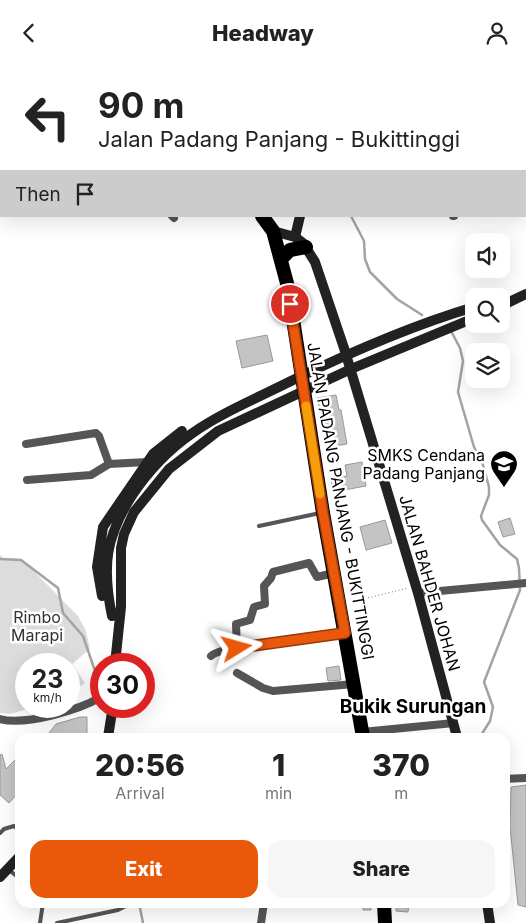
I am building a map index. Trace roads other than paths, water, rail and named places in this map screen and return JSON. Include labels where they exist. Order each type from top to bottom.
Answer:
[{"type":"highway","name":"JALAN PADANG PANJANG - BUKITTINGGI","points":[[263,217],[273,231],[288,287],[323,513],[362,733]]},
{"type":"highway","points":[[281,259],[290,250],[306,247]]},
{"type":"highway","points":[[384,908],[384,923]]},
{"type":"main road","points":[[295,237],[300,217]]},
{"type":"main road","name":"JALAN BAHDER JOHAN","points":[[273,231],[295,237],[306,247],[315,262],[351,369],[417,589],[456,733]]},
{"type":"main road","points":[[510,298],[526,294]]},
{"type":"main road","points":[[344,348],[465,303]]},
{"type":"main road","points":[[115,653],[116,623],[108,586],[109,550],[117,521],[151,469],[179,441],[210,421],[359,348],[465,311]]},
{"type":"main road","points":[[458,314],[465,313]]},
{"type":"main road","points":[[116,623],[121,607],[121,548],[124,534],[134,512],[153,487],[189,452],[218,431],[303,391],[351,369],[465,323]]},
{"type":"main road","points":[[116,623],[104,600],[98,577],[100,538],[110,516],[147,463],[163,444],[195,423],[300,369]]},
{"type":"main road","points":[[109,733],[111,718]]},
{"type":"main road","points":[[0,877],[15,861]]},
{"type":"main road","points":[[488,908],[490,923]]},
{"type":"street","points":[[26,444],[96,433],[99,436],[109,463]]},
{"type":"street","points":[[27,480],[91,475],[109,463],[147,463]]},
{"type":"street","points":[[237,648],[236,624],[250,619],[254,607],[265,604],[264,586],[271,578],[273,572],[309,563],[317,577],[334,573]]},
{"type":"street","points":[[417,589],[526,583]]},
{"type":"street","points":[[211,656],[219,651],[345,633]]},
{"type":"street","points":[[237,673],[263,688],[273,691],[354,684]]},
{"type":"street","points":[[0,719],[21,721],[71,709],[90,701]]},
{"type":"street","points":[[377,733],[454,723]]},
{"type":"street","points":[[510,779],[526,778]]},
{"type":"street","points":[[261,923],[263,908]]},
{"type":"lane","points":[[259,527],[323,513]]},
{"type":"lane","points":[[0,833],[10,826],[15,827]]},
{"type":"lane","points":[[8,869],[15,875]]},
{"type":"lane","points":[[40,923],[42,908]]},
{"type":"lane","points":[[57,923],[122,908]]},
{"type":"waterway","points":[[352,217],[364,241],[365,259],[370,272],[397,299],[422,315]]},
{"type":"waterway","points":[[451,331],[460,348],[463,361],[458,392],[474,447],[483,465],[489,487],[489,495],[481,516],[482,520],[500,545],[517,559],[519,568],[520,590],[484,682],[493,707],[490,721],[482,733]]},
{"type":"waterway","points":[[0,559],[21,560],[58,588],[63,613],[83,636],[90,656]]},
{"type":"waterway","points":[[140,908],[143,923]]},
{"type":"place","name":"SMKS Cendana Padang Panjang","points":[[504,488]]},
{"type":"district","name":"Bukik Surungan","points":[[413,706]]},
{"type":"park label","name":"Rimbo Marapi","points":[[37,626]]}]
